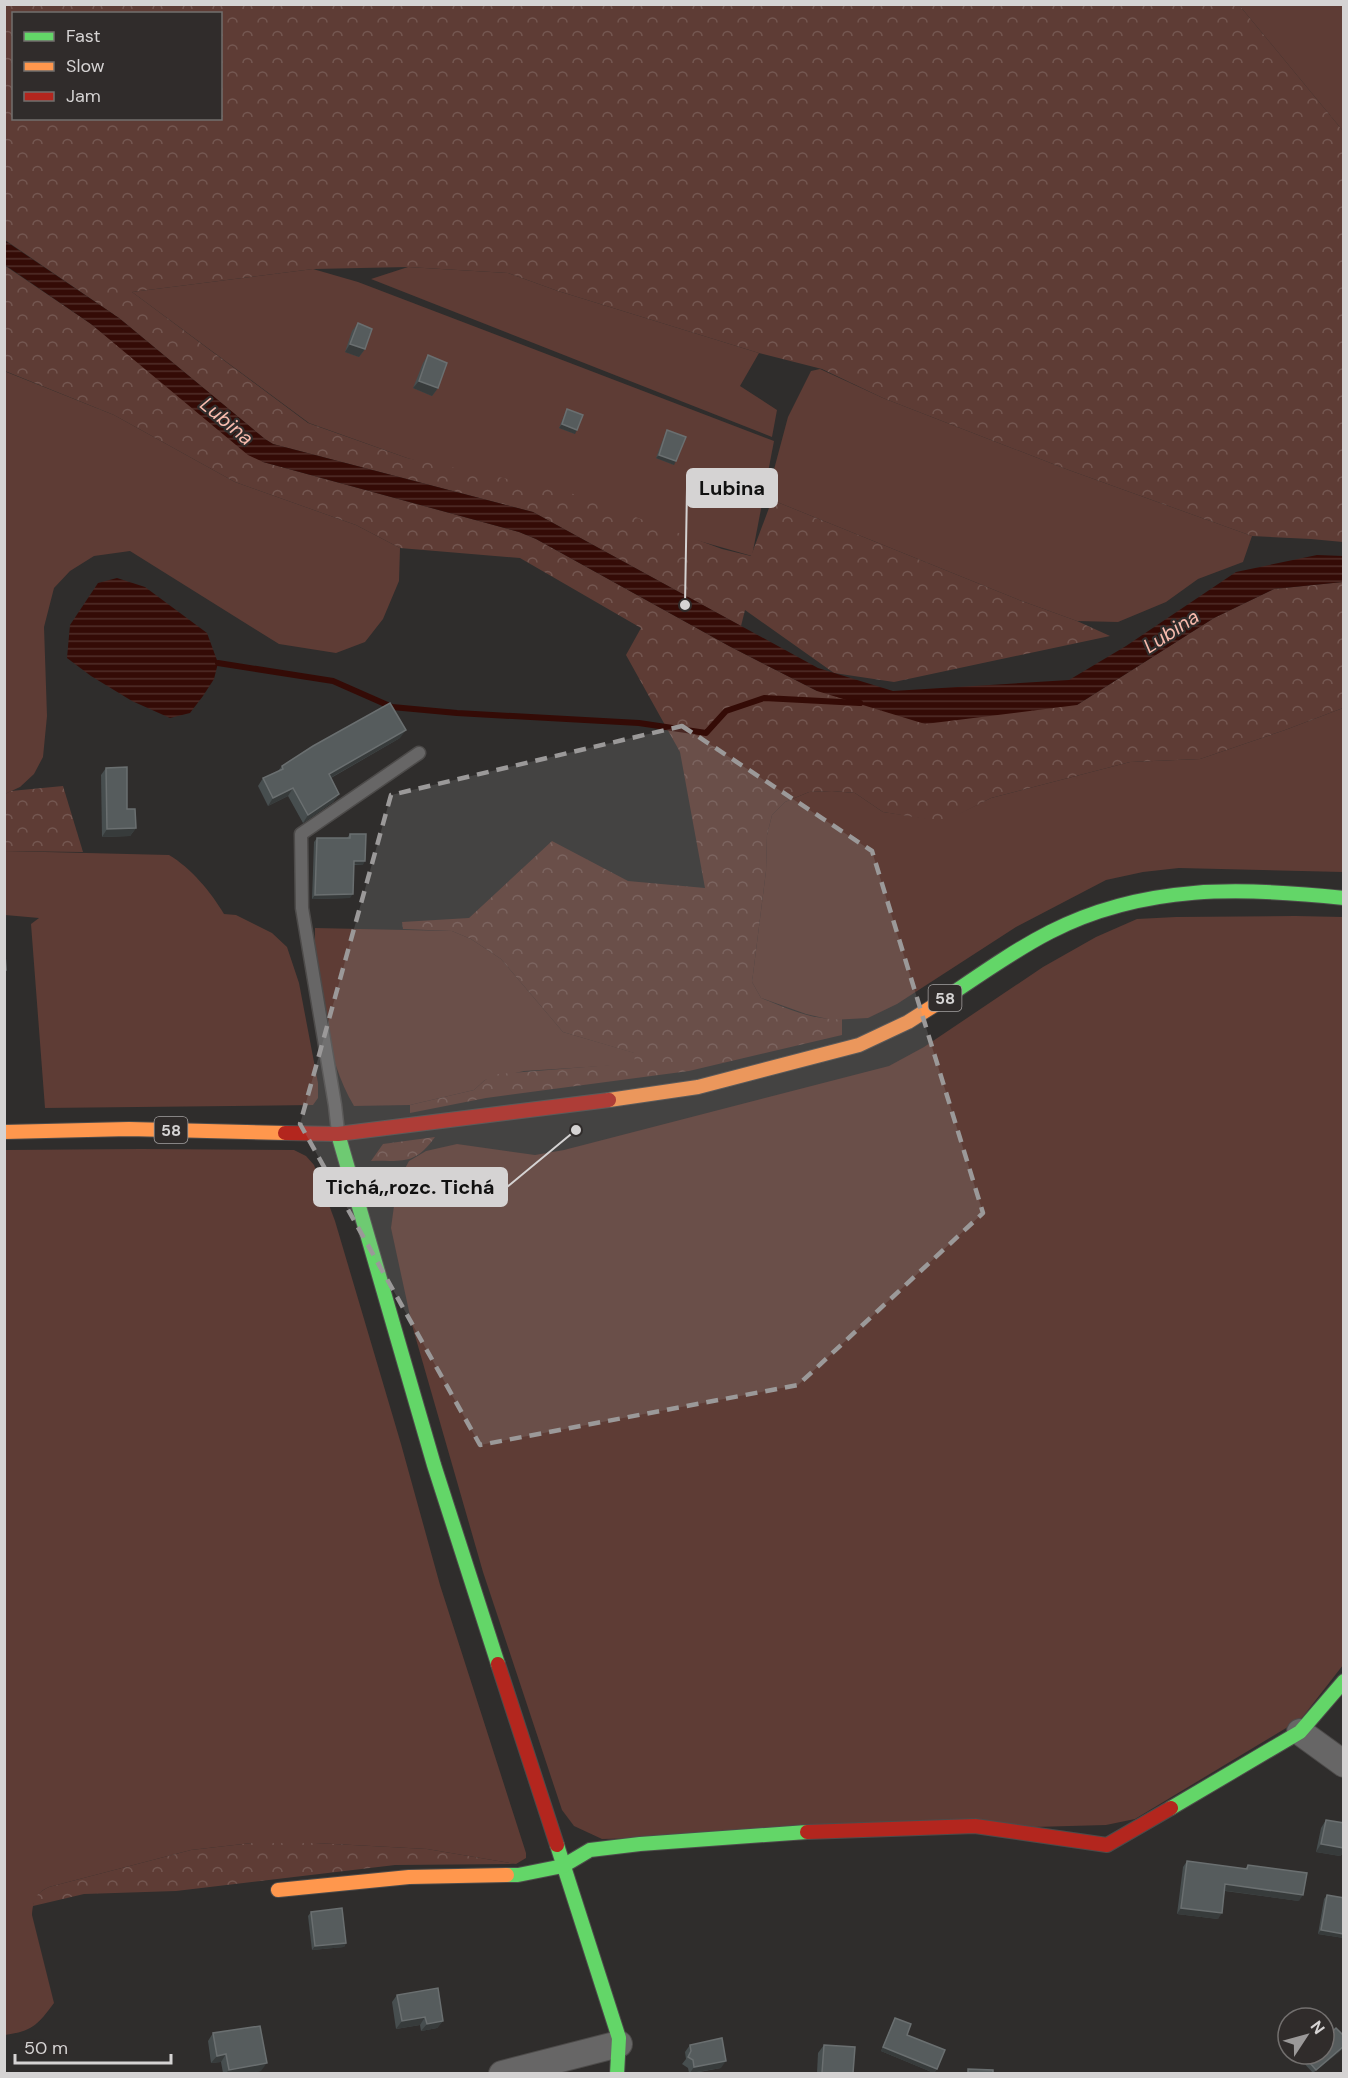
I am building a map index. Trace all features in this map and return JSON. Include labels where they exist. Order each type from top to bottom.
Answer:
[{"type":"street","name":"58","points":[[4,1132],[129,1129],[338,1134],[540,1110],[698,1087],[859,1045],[908,1022],[1015,952],[1050,932],[1088,915],[1131,901],[1173,894],[1276,891],[1344,898]]},
{"type":"street","points":[[338,1134],[434,1465],[619,2038],[617,2073]]},
{"type":"street","points":[[278,1890],[409,1877],[518,1875],[563,1866],[590,1850],[640,1844],[848,1829],[975,1826],[1107,1845],[1300,1732],[1344,1681]]},
{"type":"street","points":[[1300,1732],[1344,1764]]},
{"type":"street","points":[[502,2073],[581,2063],[619,2044]]},
{"type":"lane","points":[[338,1134],[338,1120],[302,908],[302,834],[418,753]]},
{"type":"highlighted area","points":[[682,726],[872,851],[983,1213],[798,1385],[480,1445],[300,1124],[391,795]]},
{"type":"green space","points":[[4,5],[1239,5],[1343,131],[1343,542],[1252,536],[1066,469],[883,398],[822,369],[759,353],[558,291],[508,273],[408,267],[313,269],[132,292],[308,423],[407,458],[565,491],[722,549],[751,556],[772,500],[1110,636],[894,682],[834,673],[745,610],[741,626],[533,512],[273,444],[119,318],[5,240]]},
{"type":"green space","points":[[1239,5],[1343,5],[1343,131]]},
{"type":"green space","points":[[4,265],[91,324],[263,462],[519,532],[536,539],[729,646],[817,691],[1077,705],[1214,618],[1274,589],[1343,582],[1343,708],[1200,759],[1130,762],[991,798],[944,822],[883,812],[855,793],[809,792],[785,802],[772,815],[767,835],[766,871],[752,982],[761,998],[811,1016],[842,1019],[842,1035],[689,1071],[486,1098],[410,1113],[410,1105],[474,1090],[485,1080],[498,1074],[635,1063],[634,1053],[563,1032],[501,959],[471,939],[452,931],[403,929],[402,922],[469,918],[552,841],[628,881],[705,888],[680,752],[626,655],[641,628],[520,558],[400,548],[356,525],[235,482],[114,415],[5,371]]},
{"type":"green space","points":[[408,267],[508,273],[558,291],[759,353],[740,386],[777,410],[772,437],[371,279]]},
{"type":"green space","points":[[313,269],[358,282],[774,441],[752,556],[407,458],[309,423],[132,292]]},
{"type":"green space","points":[[820,369],[883,398],[1066,469],[1252,536],[1243,562],[1198,579],[1166,602],[1118,622],[1077,621],[1019,600],[772,500],[768,492],[788,417],[811,371]]},
{"type":"green space","points":[[4,371],[114,415],[235,482],[356,525],[400,548],[399,581],[383,619],[365,642],[336,653],[279,644],[130,551],[94,556],[70,571],[54,588],[44,627],[47,716],[43,757],[34,774],[20,787],[5,794]]},
{"type":"green space","points":[[1343,708],[1343,872],[1179,868],[1143,872],[1106,880],[1016,927],[897,1004],[868,1018],[832,1020],[806,1014],[761,998],[752,982],[766,871],[767,835],[772,815],[785,802],[809,792],[855,793],[883,812],[944,821],[991,798],[1130,762],[1200,759]]},
{"type":"green space","points":[[63,786],[83,852],[5,851],[5,794],[11,791]]},
{"type":"green space","points":[[5,851],[169,855],[200,881],[224,914],[236,915],[272,933],[287,947],[299,983],[318,1083],[318,1098],[313,1105],[45,1108],[31,924],[39,918],[5,915]]},
{"type":"green space","points":[[1343,917],[1343,1665],[1301,1719],[1135,1819],[1106,1825],[602,1839],[574,1826],[562,1810],[483,1572],[412,1325],[391,1228],[396,1191],[409,1161],[426,1151],[457,1144],[535,1155],[564,1150],[889,1066],[924,1047],[1043,967],[1096,937],[1137,919]]},
{"type":"green space","points":[[315,928],[452,931],[471,939],[501,959],[563,1032],[635,1053],[636,1064],[524,1071],[485,1080],[474,1090],[410,1105],[354,1106],[339,1075],[323,1019],[315,965]]},
{"type":"green space","points":[[435,1137],[421,1153],[407,1160],[371,1161],[383,1144]]},
{"type":"green space","points":[[5,1150],[294,1150],[306,1156],[314,1165],[335,1221],[440,1585],[526,1858],[516,1864],[427,1849],[315,1843],[252,1843],[191,1850],[49,1887],[36,1898],[32,1915],[54,2003],[33,2026],[22,2032],[5,2035]]},
{"type":"green space","points":[[252,1843],[315,1843],[427,1849],[516,1864],[395,1865],[176,1891],[84,1894],[33,1906],[40,1892],[49,1887],[191,1850]]},
{"type":"water","points":[[4,240],[119,318],[273,444],[533,512],[818,668],[893,691],[1069,680],[1126,646],[1236,572],[1317,555],[1343,556],[1343,582],[1274,589],[1214,618],[1077,705],[925,724],[817,691],[729,646],[536,539],[519,532],[263,462],[248,455],[91,324],[5,265]]},
{"type":"water","points":[[117,578],[145,587],[207,633],[218,663],[214,679],[190,713],[170,718],[132,701],[67,658],[70,625],[98,583]]},
{"type":"building","points":[[358,323],[372,329],[365,349],[350,344]]},
{"type":"building","points":[[428,355],[447,363],[438,388],[419,381]]},
{"type":"building","points":[[567,409],[583,415],[577,430],[562,424]]},
{"type":"building","points":[[667,430],[686,437],[676,461],[659,455]]},
{"type":"building","points":[[390,703],[406,730],[329,774],[339,794],[308,815],[293,788],[273,798],[263,778],[283,769],[282,766],[313,746]]},
{"type":"building","points":[[127,767],[127,809],[135,809],[136,828],[107,829],[106,768]]},
{"type":"building","points":[[350,834],[366,834],[365,861],[354,861],[353,894],[315,895],[317,838],[350,838]]},
{"type":"building","points":[[4,938],[6,970],[4,970]]},
{"type":"building","points":[[1326,1820],[1344,1823],[1344,1848],[1321,1844]]},
{"type":"building","points":[[1187,1861],[1247,1869],[1248,1865],[1307,1873],[1303,1895],[1225,1884],[1222,1913],[1181,1908]]},
{"type":"building","points":[[1327,1895],[1344,1898],[1344,1934],[1321,1930]]},
{"type":"building","points":[[342,1908],[346,1943],[315,1946],[311,1912]]},
{"type":"building","points":[[438,1988],[443,2021],[427,2024],[425,2017],[402,2021],[397,1995]]},
{"type":"building","points":[[895,2018],[911,2024],[907,2035],[945,2050],[937,2069],[883,2047]]},
{"type":"building","points":[[260,2026],[267,2063],[229,2070],[226,2054],[217,2056],[213,2033]]},
{"type":"building","points":[[1336,2028],[1344,2036],[1344,2046],[1336,2053]]},
{"type":"building","points":[[722,2038],[726,2061],[694,2067],[693,2060],[688,2057],[691,2051],[690,2045]]},
{"type":"building","points":[[824,2045],[855,2047],[853,2073],[822,2073]]},
{"type":"building","points":[[968,2069],[993,2070],[993,2073],[968,2073]]},
{"type":"waterway","points":[[218,663],[333,681],[392,707],[639,723],[706,733],[726,711],[764,698],[860,703]]},
{"type":"traffic: fast","points":[[938,1003],[1035,940],[1085,916],[1121,905],[1157,897],[1231,891],[1344,898]]},
{"type":"traffic: fast","points":[[338,1134],[434,1465],[498,1664]]},
{"type":"traffic: fast","points":[[1171,1808],[1300,1732],[1344,1681]]},
{"type":"traffic: fast","points":[[507,1875],[563,1866],[590,1850],[640,1844],[807,1832]]},
{"type":"traffic: fast","points":[[557,1845],[619,2038],[617,2074]]},
{"type":"traffic: slow","points":[[609,1100],[698,1087],[859,1045],[908,1022],[938,1003]]},
{"type":"traffic: slow","points":[[4,1132],[129,1129],[285,1133]]},
{"type":"traffic: slow","points":[[278,1890],[409,1877],[507,1875]]},
{"type":"traffic: jam","points":[[285,1133],[338,1134],[609,1100]]},
{"type":"traffic: jam","points":[[498,1664],[557,1845]]},
{"type":"traffic: jam","points":[[807,1832],[975,1826],[1107,1845],[1171,1808]]},
{"type":"place","name":"Lubina","points":[[685,605]]},
{"type":"place","name":"Tichá,,rozc. Tichá","points":[[576,1130]]}]
